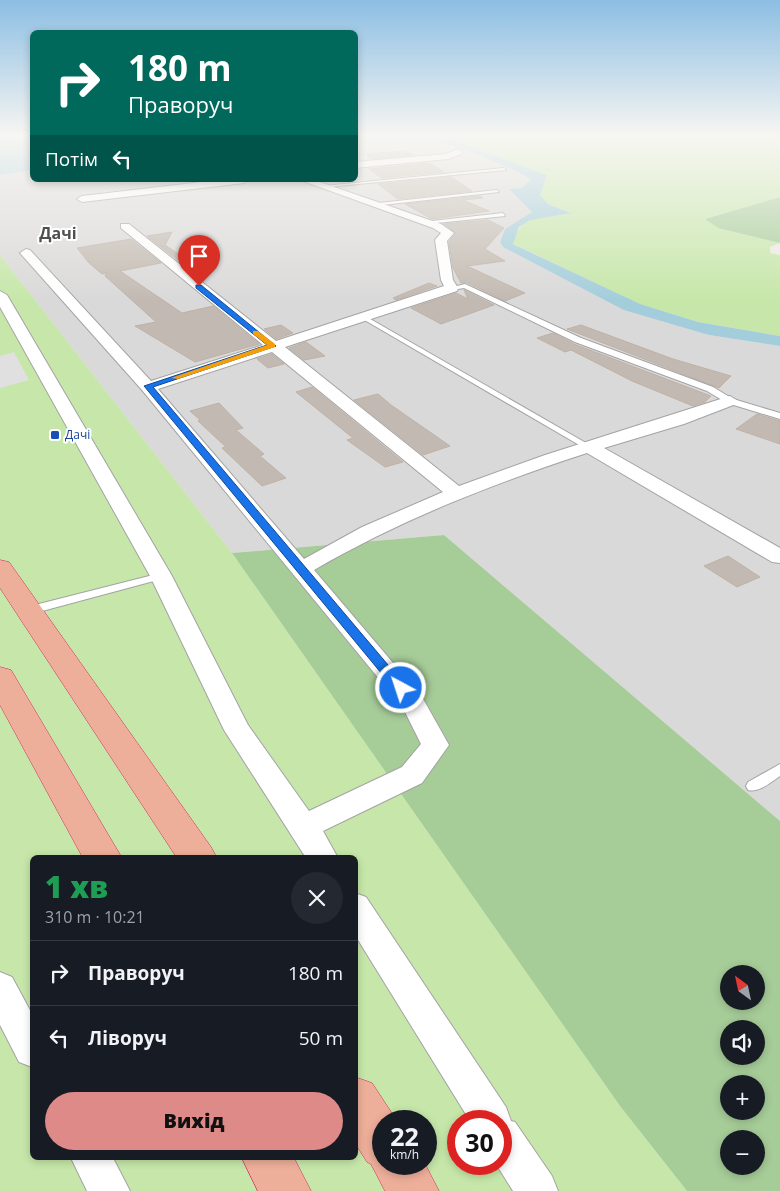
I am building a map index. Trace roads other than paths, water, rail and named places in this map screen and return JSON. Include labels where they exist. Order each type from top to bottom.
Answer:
[{"type":"highway","points":[[0,568],[31,610],[196,855]]},
{"type":"highway","points":[[0,677],[101,855]]},
{"type":"highway","points":[[358,1105],[372,1126]]},
{"type":"highway","points":[[268,1160],[286,1191]]},
{"type":"highway","points":[[403,1175],[414,1191]]},
{"type":"street","points":[[82,199],[154,191]]},
{"type":"street","points":[[148,386],[452,288],[447,280],[441,240],[448,233],[426,222],[338,191]]},
{"type":"street","points":[[125,226],[456,493]]},
{"type":"street","points":[[26,252],[148,386],[413,703],[435,745],[412,775],[304,827]]},
{"type":"street","points":[[0,295],[161,576],[237,730],[321,855]]},
{"type":"street","points":[[301,570],[347,542],[456,493],[589,447],[695,415],[730,401]]},
{"type":"street","points":[[589,447],[780,557]]},
{"type":"street","points":[[358,912],[485,1110]]},
{"type":"street","points":[[0,989],[30,1046]]},
{"type":"street","points":[[512,1153],[537,1191]]},
{"type":"street","points":[[91,1160],[108,1191]]},
{"type":"lane","points":[[373,204],[497,191]]},
{"type":"lane","points":[[426,222],[503,215]]},
{"type":"lane","points":[[452,288],[465,286],[578,340],[710,388],[730,401],[780,416]]},
{"type":"lane","points":[[363,317],[589,447]]},
{"type":"lane","points":[[31,610],[161,576]]},
{"type":"lane","points":[[754,786],[780,769]]},
{"type":"water","points":[[511,191],[542,191],[540,195],[548,204],[571,213],[530,220],[519,227],[513,244],[640,304],[698,322],[780,336],[780,346],[709,335],[624,310],[503,247],[500,242],[505,229],[532,212]]},
{"type":"place","name":"Дачі","points":[[55,435]]},
{"type":"district","name":"Дачі","points":[[58,233]]}]
